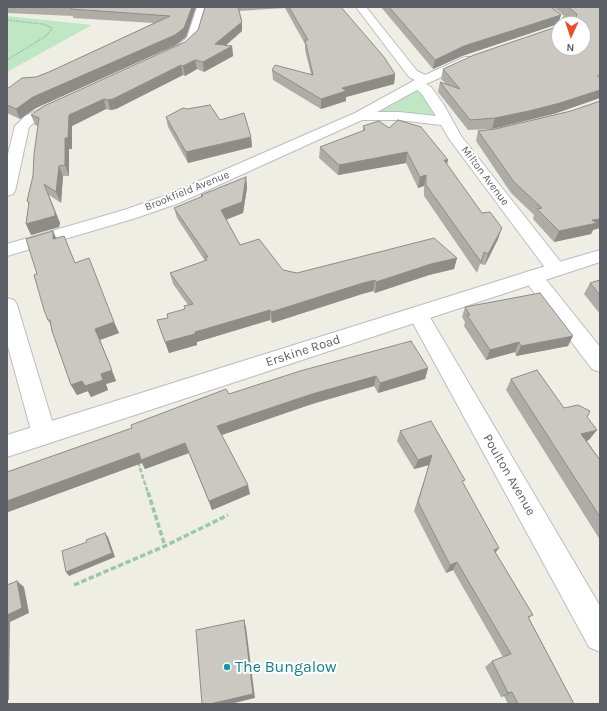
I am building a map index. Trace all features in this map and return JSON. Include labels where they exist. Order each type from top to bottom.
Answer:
[{"type":"street","points":[[160,58],[181,48],[192,39],[202,7]]},
{"type":"street","name":"Milton Avenue","points":[[361,7],[413,74],[421,82],[446,121],[463,136],[556,269]]},
{"type":"street","points":[[546,7],[558,16]]},
{"type":"street","name":"Brookfield Avenue","points":[[7,250],[130,214],[173,199],[360,116],[421,82],[481,56]]},
{"type":"street","points":[[7,191],[22,126],[30,119],[70,99]]},
{"type":"street","name":"Brookfield Avenue","points":[[360,116],[398,116],[446,121]]},
{"type":"street","name":"Erskine Road","points":[[7,446],[600,256]]},
{"type":"street","points":[[533,277],[600,363]]},
{"type":"street","points":[[7,305],[44,434]]},
{"type":"street","name":"Poulton Avenue","points":[[418,314],[600,636]]},
{"type":"path","points":[[7,20],[43,24],[52,28],[46,36],[7,60]]},
{"type":"path","points":[[136,455],[164,546]]},
{"type":"path","points":[[74,585],[164,546],[228,515]]},
{"type":"green space","points":[[7,16],[92,25],[7,72]]},
{"type":"green space","points":[[417,86],[442,120],[368,114]]},
{"type":"building","points":[[72,7],[192,7],[184,28],[175,35],[33,97],[16,109],[7,105],[7,89],[22,78],[36,77],[49,72],[170,16],[71,9]]},
{"type":"building","points":[[205,7],[238,7],[242,22],[215,44],[232,46],[203,62],[195,60],[183,66],[181,65],[113,99],[104,99],[69,115],[68,138],[65,138],[65,165],[59,166],[56,192],[44,184],[55,212],[55,216],[26,224],[29,202],[27,201],[33,176],[34,154],[39,118],[31,115],[44,106],[185,42],[198,30]]},
{"type":"building","points":[[289,7],[341,7],[384,57],[395,74],[342,88],[346,91],[321,99],[272,70],[275,65],[313,75],[305,40],[308,40]]},
{"type":"building","points":[[389,7],[551,7],[561,15],[551,16],[551,18],[464,46],[435,60]]},
{"type":"building","points":[[568,7],[600,7],[600,73],[597,76],[600,77],[600,90],[529,111],[495,118],[470,120],[440,82],[460,89],[443,69],[474,55],[551,29],[551,56],[591,56],[591,16],[576,16],[577,14]]},
{"type":"building","points":[[600,101],[600,219],[592,220],[597,223],[559,231],[537,209],[542,208],[514,182],[478,131],[495,129],[571,111]]},
{"type":"building","points":[[210,105],[220,120],[244,113],[251,137],[186,152],[166,117],[183,108],[187,109]]},
{"type":"building","points":[[398,120],[421,127],[448,160],[444,160],[482,213],[490,212],[502,228],[488,254],[484,252],[481,262],[426,185],[426,175],[420,177],[407,152],[339,165],[320,147],[365,130],[363,126],[379,121],[389,128]]},
{"type":"building","points":[[246,177],[242,202],[221,210],[240,245],[259,239],[283,270],[297,273],[434,238],[457,258],[431,264],[376,282],[375,280],[363,283],[271,312],[270,310],[165,342],[157,320],[168,318],[167,314],[185,309],[184,306],[193,304],[170,273],[207,260],[205,257],[208,257],[174,208],[203,196],[201,195]]},
{"type":"building","points":[[53,231],[53,239],[64,236],[75,263],[89,258],[114,322],[95,329],[112,370],[101,374],[103,380],[85,386],[82,381],[71,385],[52,331],[50,320],[48,320],[44,310],[34,275],[37,274],[26,239]]},
{"type":"building","points":[[600,280],[600,295],[590,283]]},
{"type":"building","points":[[540,293],[573,336],[521,346],[519,342],[490,350],[467,315],[470,315],[465,307]]},
{"type":"building","points":[[411,341],[428,368],[380,383],[376,376],[312,394],[217,426],[248,485],[209,501],[185,443],[141,460],[139,453],[7,501],[7,472],[132,428],[131,425],[226,389],[229,394],[300,371]]},
{"type":"building","points":[[537,370],[564,408],[578,405],[590,411],[587,417],[597,430],[581,434],[600,460],[600,517],[511,379]]},
{"type":"building","points":[[431,421],[465,480],[462,481],[499,548],[494,550],[533,615],[528,617],[574,704],[518,704],[512,692],[508,693],[492,661],[511,654],[457,562],[450,565],[418,502],[432,455],[418,460],[400,431]]},
{"type":"building","points":[[105,533],[112,553],[66,572],[62,551],[87,542],[86,540]]},
{"type":"building","points":[[17,581],[22,608],[7,615],[7,585]]},
{"type":"building","name":"The Bungalow","points":[[244,620],[253,694],[210,704],[202,704],[196,630]]},
{"type":"place","name":"The Bungalow","points":[[227,667]]}]
